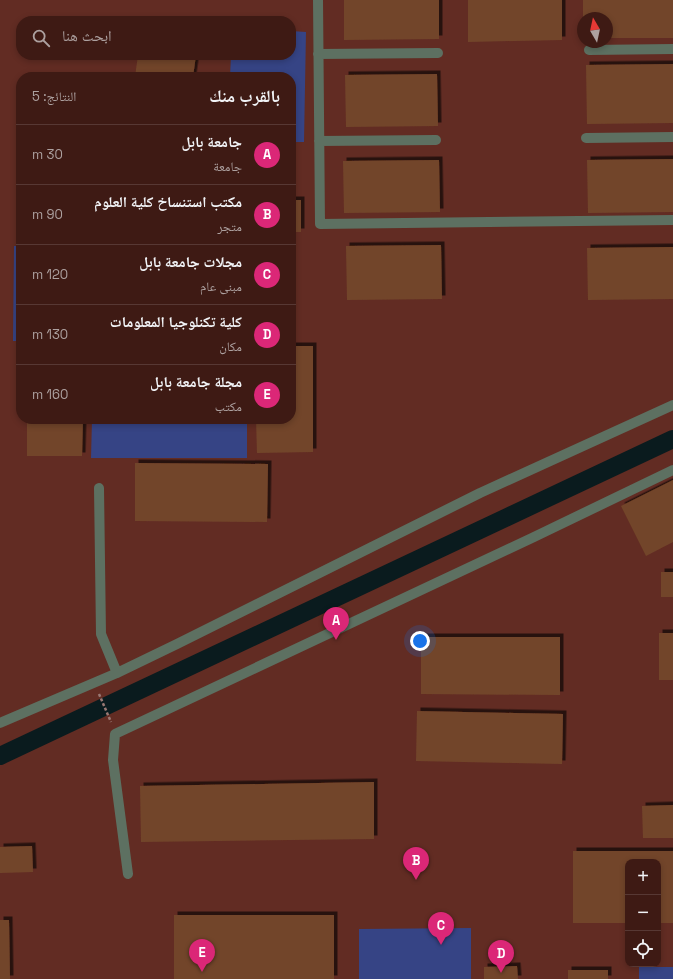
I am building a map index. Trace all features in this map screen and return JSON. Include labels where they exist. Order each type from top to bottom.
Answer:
[{"type":"street","points":[[318,0],[320,224],[673,220]]},
{"type":"street","points":[[589,50],[673,49]]},
{"type":"street","points":[[318,54],[438,53]]},
{"type":"street","points":[[586,138],[673,137]]},
{"type":"street","points":[[319,141],[436,140]]},
{"type":"street","points":[[0,723],[116,673],[480,494],[673,405]]},
{"type":"street","points":[[128,874],[114,760],[115,734],[673,470]]},
{"type":"street","points":[[99,488],[101,634],[116,673]]},
{"type":"path","points":[[99,695],[112,724]]},
{"type":"shaded area","points":[[0,0],[673,0],[673,979],[0,979]]},
{"type":"shaded area","points":[[296,31],[306,32],[304,142],[296,142],[296,72],[230,72],[231,60],[296,60]]},
{"type":"shaded area","points":[[14,246],[16,246],[16,341],[13,341]]},
{"type":"shaded area","points":[[92,424],[247,424],[247,458],[91,458]]},
{"type":"shaded area","points":[[471,928],[471,979],[359,979],[359,929]]},
{"type":"shaded area","points":[[639,967],[673,967],[673,979],[639,979]]},
{"type":"building","points":[[344,0],[439,0],[439,39],[344,40]]},
{"type":"building","points":[[468,0],[562,0],[562,40],[468,42]]},
{"type":"building","points":[[583,0],[673,0],[673,38],[613,38],[613,12],[583,12]]},
{"type":"building","points":[[137,60],[195,60],[194,72],[136,72]]},
{"type":"building","points":[[673,64],[673,123],[587,124],[586,65]]},
{"type":"building","points":[[437,74],[438,126],[346,127],[345,75]]},
{"type":"building","points":[[673,159],[673,212],[588,213],[587,160]]},
{"type":"building","points":[[439,160],[440,212],[344,213],[343,161]]},
{"type":"building","points":[[296,200],[301,200],[301,232],[296,232]]},
{"type":"building","points":[[441,245],[442,299],[347,300],[346,246]]},
{"type":"building","points":[[673,247],[673,299],[588,300],[587,248]]},
{"type":"building","points":[[296,346],[313,346],[313,452],[257,453],[256,424],[296,424]]},
{"type":"building","points":[[27,424],[83,424],[82,456],[27,456]]},
{"type":"building","points":[[135,463],[268,464],[267,522],[135,521]]},
{"type":"building","points":[[673,480],[673,542],[646,556],[621,506]]},
{"type":"building","points":[[661,572],[673,572],[673,597],[661,597]]},
{"type":"building","points":[[659,633],[673,633],[673,680],[659,680]]},
{"type":"building","points":[[421,637],[560,637],[560,695],[421,694]]},
{"type":"building","points":[[417,711],[563,714],[562,764],[416,761]]},
{"type":"building","points":[[374,782],[374,839],[141,842],[140,786]]},
{"type":"building","points":[[673,805],[673,838],[643,838],[642,806]]},
{"type":"building","points":[[32,846],[33,872],[0,873],[0,847]]},
{"type":"building","points":[[573,851],[673,851],[673,923],[661,923],[661,859],[625,859],[625,923],[573,923]]},
{"type":"building","points":[[174,915],[334,915],[334,979],[174,979]]},
{"type":"building","points":[[0,920],[9,920],[10,979],[0,979]]},
{"type":"building","points":[[517,966],[518,979],[484,979],[484,967]]},
{"type":"building","points":[[568,970],[608,970],[608,979],[568,979]]},
{"type":"waterway","points":[[0,756],[673,439]]},
{"type":"place","name":"جامعة بابل","points":[[336,640]]},
{"type":"place","name":"مكتب استنساخ كلية العلوم","points":[[416,880]]},
{"type":"place","name":"مجلات جامعة بابل","points":[[441,945]]},
{"type":"place","name":"مجلة جامعة بابل","points":[[202,972]]},
{"type":"place","name":"كلية تكنلوجيا المعلومات","points":[[501,973]]}]
